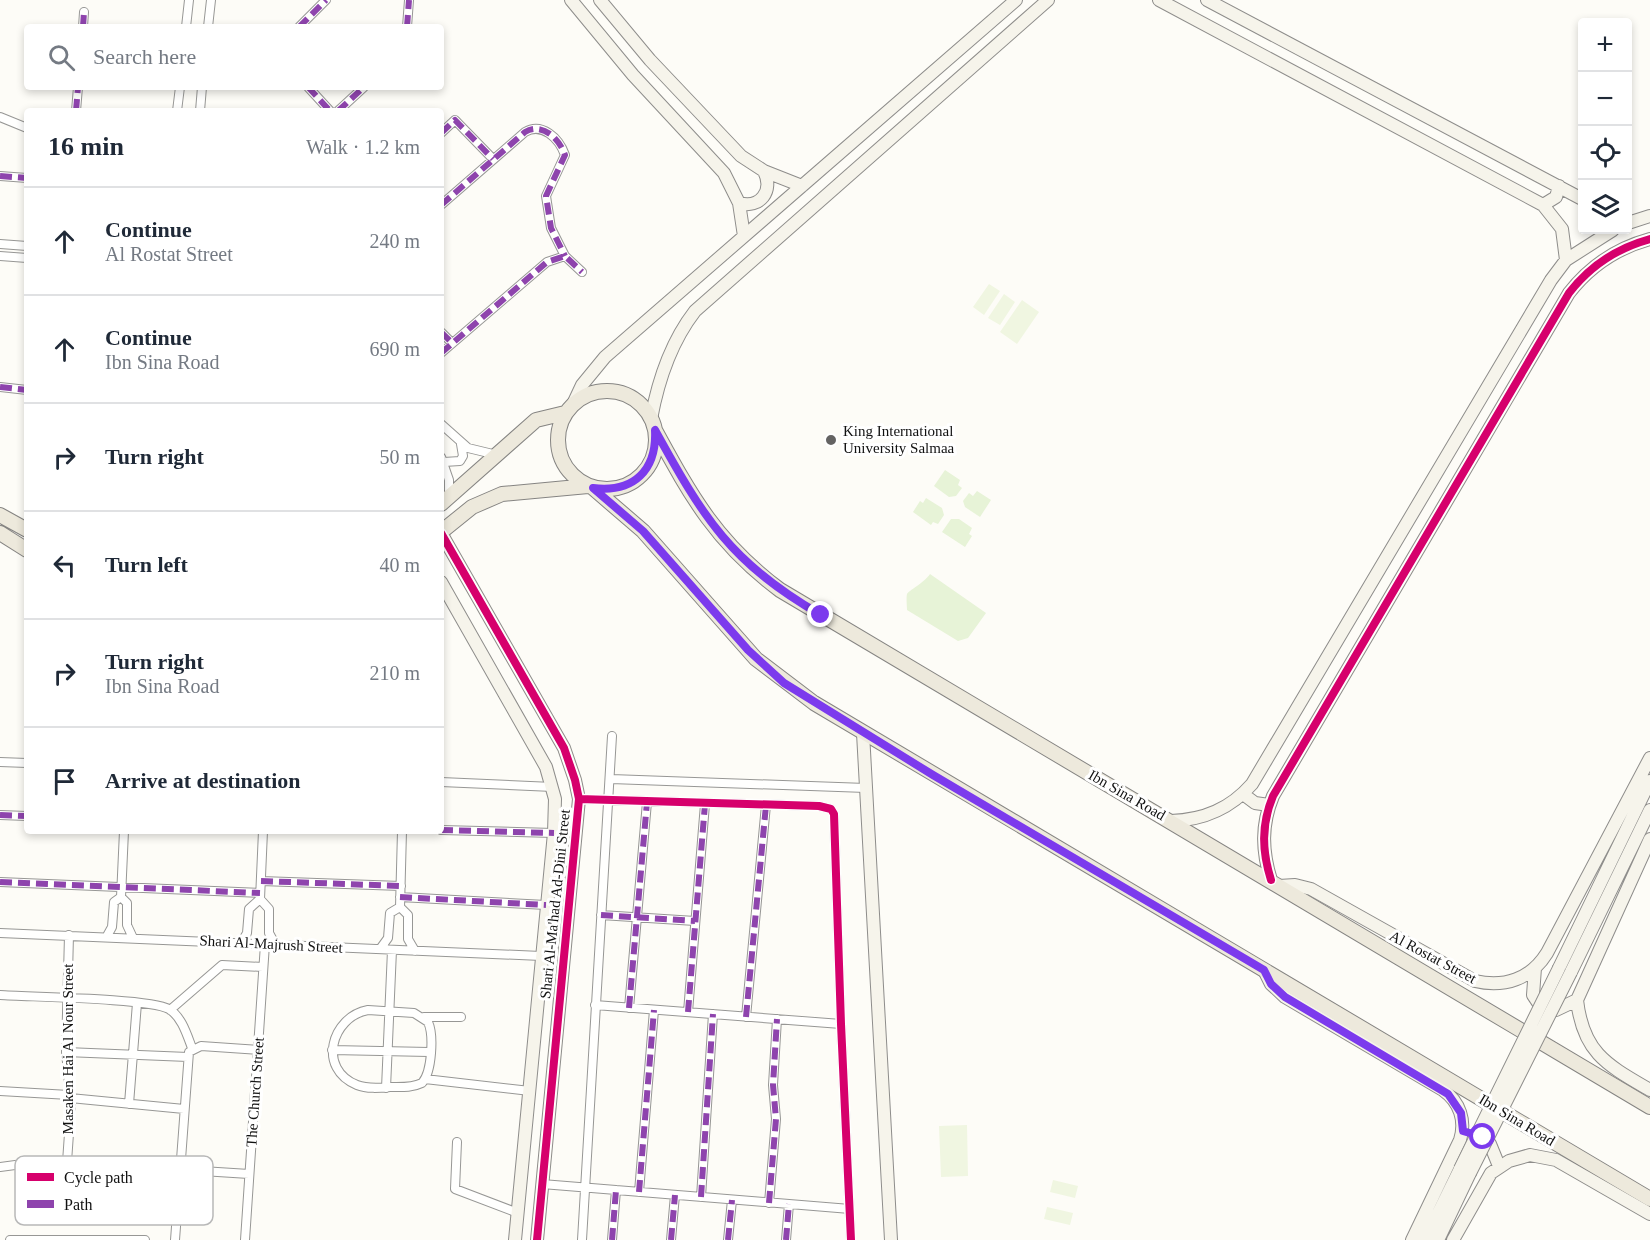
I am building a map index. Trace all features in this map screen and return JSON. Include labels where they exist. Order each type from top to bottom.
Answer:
[{"type":"main road","points":[[444,530],[472,507],[502,494],[590,487],[607,490],[622,487],[640,476],[652,459],[653,424],[637,401],[617,391],[594,392],[569,408],[536,420],[445,500]]},
{"type":"main road","points":[[569,408],[557,436],[560,455],[568,471],[590,487]]},
{"type":"main road","name":"Ibn Sina Road","points":[[653,424],[690,495],[714,530],[743,560],[800,603],[1650,1107]]},
{"type":"main road","name":"Ibn Sina Road","points":[[590,487],[643,531],[765,667],[813,703],[1650,1199]]},
{"type":"main road","points":[[0,515],[24,528]]},
{"type":"main road","points":[[0,533],[24,548]]},
{"type":"street","points":[[186,24],[189,0]]},
{"type":"street","points":[[208,24],[211,0]]},
{"type":"street","points":[[302,24],[326,0]]},
{"type":"street","points":[[407,24],[409,0]]},
{"type":"street","points":[[571,0],[633,75],[714,159],[724,173],[738,203],[744,236]]},
{"type":"street","points":[[600,0],[689,102],[741,156],[764,171],[802,186]]},
{"type":"street","points":[[569,408],[585,380],[605,357],[1016,0]]},
{"type":"street","points":[[653,424],[668,357],[684,325],[695,311],[1048,0]]},
{"type":"street","points":[[1159,0],[1543,205],[1562,230],[1566,260]]},
{"type":"street","points":[[1207,0],[1578,197]]},
{"type":"street","points":[[83,24],[84,12]]},
{"type":"street","points":[[76,108],[78,90]]},
{"type":"street","points":[[177,108],[180,90]]},
{"type":"street","points":[[200,108],[202,90]]},
{"type":"street","points":[[311,90],[327,108]]},
{"type":"street","points":[[341,108],[361,90]]},
{"type":"street","points":[[0,117],[24,127]]},
{"type":"street","points":[[444,130],[455,120],[493,159]]},
{"type":"street","points":[[444,202],[525,132],[537,128],[547,131],[563,150],[563,161],[548,187],[546,207],[555,239],[565,256],[582,272]]},
{"type":"street","points":[[738,203],[752,205],[764,197],[768,184],[764,171]]},
{"type":"street","points":[[0,176],[24,178]]},
{"type":"street","points":[[1543,205],[1556,197],[1559,186]]},
{"type":"street","points":[[1171,821],[1202,818],[1217,812],[1243,794],[1259,773],[1551,280],[1566,260],[1607,234]]},
{"type":"street","points":[[1275,883],[1263,843],[1269,805],[1569,293],[1582,276],[1596,265],[1629,246],[1650,239]]},
{"type":"street","points":[[0,244],[24,246]]},
{"type":"street","points":[[0,256],[24,258]]},
{"type":"street","points":[[444,350],[547,262],[565,256]]},
{"type":"street","points":[[444,335],[452,343]]},
{"type":"street","points":[[0,387],[24,389]]},
{"type":"street","points":[[444,427],[461,444],[474,451],[497,455]]},
{"type":"street","points":[[444,460],[460,461],[463,456],[461,444]]},
{"type":"street","points":[[444,466],[449,480],[445,500]]},
{"type":"street","name":"Shari Al-Ma'had Ad-Dini Street","points":[[444,537],[564,748],[579,799],[579,819],[537,1240]]},
{"type":"street","name":"Shari Al-Ma'had Ad-Dini Street","points":[[444,587],[540,755],[553,787],[554,833],[515,1240]]},
{"type":"street","points":[[863,733],[891,1240]]},
{"type":"street","points":[[582,1240],[595,1005],[610,800],[612,736]]},
{"type":"street","name":"Al Rostat Street","points":[[1275,883],[1311,889],[1475,981],[1507,983],[1535,968],[1547,953],[1650,758]]},
{"type":"street","points":[[0,762],[24,763]]},
{"type":"street","points":[[611,779],[866,788]]},
{"type":"street","points":[[1565,970],[1650,781]]},
{"type":"street","points":[[444,782],[553,787]]},
{"type":"street","points":[[1243,794],[1255,803],[1269,805]]},
{"type":"street","points":[[579,799],[819,806],[831,809],[834,814],[841,1024],[852,1240]]},
{"type":"street","points":[[629,1008],[647,802]]},
{"type":"street","points":[[688,1012],[705,804]]},
{"type":"street","points":[[746,1017],[766,805]]},
{"type":"street","points":[[1425,1240],[1465,1171],[1565,970],[1650,810]]},
{"type":"street","points":[[0,815],[24,816]]},
{"type":"street","points":[[444,830],[554,833]]},
{"type":"street","points":[[124,834],[122,892],[128,903],[127,926],[133,938]]},
{"type":"street","points":[[241,943],[247,933],[249,909],[260,896],[262,834]]},
{"type":"street","points":[[402,834],[400,907],[408,915],[408,939],[415,951]]},
{"type":"street","points":[[1650,838],[1577,1000],[1581,1025],[1592,1049],[1611,1066],[1650,1090]]},
{"type":"street","points":[[261,881],[400,886]]},
{"type":"street","points":[[0,882],[122,892],[260,896]]},
{"type":"street","points":[[107,936],[112,927],[114,902],[122,892]]},
{"type":"street","points":[[260,896],[269,909],[269,933],[275,944]]},
{"type":"street","points":[[400,897],[546,905]]},
{"type":"street","points":[[381,949],[388,938],[390,913],[400,907]]},
{"type":"street","points":[[601,915],[696,921]]},
{"type":"street","name":"Shari Al-Majrush Street","points":[[0,933],[541,956]]},
{"type":"street","name":"Masaken Hai Al Nour Street","points":[[66,1156],[69,1097],[66,1052],[69,935]]},
{"type":"street","name":"The Church Street","points":[[245,1240],[265,944]]},
{"type":"street","points":[[386,1088],[392,950]]},
{"type":"street","points":[[170,1010],[222,965],[263,967]]},
{"type":"street","points":[[1535,968],[1533,995],[1541,1007],[1556,1010],[1577,1000]]},
{"type":"street","points":[[1264,970],[1271,984],[1285,997],[1448,1094],[1461,1113],[1463,1131],[1412,1240]]},
{"type":"street","points":[[0,995],[136,1003],[170,1010],[181,1023],[190,1053],[181,1156]]},
{"type":"street","points":[[537,998],[560,1001]]},
{"type":"street","points":[[129,1104],[136,1003]]},
{"type":"street","points":[[595,1005],[841,1024]]},
{"type":"street","points":[[639,1192],[654,1010]]},
{"type":"street","points":[[461,1017],[424,1017],[414,1013],[389,1011],[361,1012],[347,1019],[334,1038],[332,1050],[337,1067],[349,1081],[365,1088],[417,1085],[425,1079],[530,1090]]},
{"type":"street","points":[[701,1197],[713,1014]]},
{"type":"street","points":[[424,1017],[430,1026],[425,1079]]},
{"type":"street","points":[[769,1203],[776,1113],[773,1085],[777,1019]]},
{"type":"street","points":[[66,1052],[133,1055],[190,1053],[201,1046],[258,1050]]},
{"type":"street","points":[[332,1050],[429,1052]]},
{"type":"street","points":[[0,1091],[184,1109]]},
{"type":"street","points":[[1463,1131],[1473,1132],[1486,1140],[1499,1166]]},
{"type":"street","points":[[457,1142],[454,1189],[518,1213]]},
{"type":"street","points":[[1453,1240],[1484,1181],[1499,1166],[1530,1155],[1546,1156],[1650,1214]]},
{"type":"street","points":[[0,1167],[15,1165]]},
{"type":"street","points":[[213,1171],[249,1174]]},
{"type":"street","points":[[1438,1240],[1465,1171]]},
{"type":"street","points":[[521,1182],[850,1209]]},
{"type":"street","points":[[612,1240],[616,1190]]},
{"type":"street","points":[[671,1240],[675,1195]]},
{"type":"street","points":[[728,1240],[732,1200]]},
{"type":"street","points":[[786,1240],[789,1204]]},
{"type":"street","points":[[176,1240],[177,1225]]},
{"type":"street","points":[[13,1240],[145,1240]]},
{"type":"green space","points":[[989,284],[1000,291],[984,315],[973,307]]},
{"type":"green space","points":[[1004,294],[1015,302],[1000,325],[988,318]]},
{"type":"green space","points":[[1022,300],[1039,312],[1017,344],[1000,332]]},
{"type":"green space","points":[[945,470],[960,480],[958,485],[962,488],[956,496],[949,497],[934,486]]},
{"type":"green space","points":[[977,491],[991,500],[980,517],[965,507],[963,501],[969,493],[973,496]]},
{"type":"green space","points":[[926,498],[942,508],[944,515],[938,524],[933,522],[931,525],[913,512],[920,501],[923,503]]},
{"type":"green space","points":[[951,519],[959,519],[972,528],[969,534],[972,536],[965,547],[942,532]]},
{"type":"green space","points":[[930,574],[986,613],[968,638],[958,641],[907,610],[907,594]]},
{"type":"green space","points":[[967,1125],[968,1176],[941,1177],[939,1126]]},
{"type":"green space","points":[[1053,1180],[1078,1186],[1075,1198],[1050,1192]]},
{"type":"green space","points":[[1047,1207],[1073,1213],[1070,1225],[1044,1219]]},
{"type":"marked path","points":[[302,24],[326,0]]},
{"type":"marked path","points":[[407,24],[409,0]]},
{"type":"marked path","points":[[83,24],[84,12]]},
{"type":"marked path","points":[[76,108],[78,90]]},
{"type":"marked path","points":[[311,90],[327,108]]},
{"type":"marked path","points":[[341,108],[361,90]]},
{"type":"marked path","points":[[444,130],[455,120],[493,159]]},
{"type":"marked path","points":[[444,202],[525,132],[531,129],[544,130],[559,143],[565,155],[546,196],[551,228],[565,256]]},
{"type":"marked path","points":[[0,176],[24,178]]},
{"type":"marked path","points":[[444,350],[547,262],[565,256],[582,272]]},
{"type":"marked path","points":[[444,335],[452,343]]},
{"type":"marked path","points":[[0,387],[24,390]]},
{"type":"marked path","points":[[629,1008],[647,802]]},
{"type":"marked path","points":[[688,1012],[705,804]]},
{"type":"marked path","points":[[746,1017],[766,805]]},
{"type":"marked path","points":[[0,815],[24,816]]},
{"type":"marked path","points":[[444,830],[554,833]]},
{"type":"marked path","points":[[261,881],[401,886]]},
{"type":"marked path","points":[[0,882],[260,893]]},
{"type":"marked path","points":[[400,897],[546,905]]},
{"type":"marked path","points":[[601,915],[695,921]]},
{"type":"marked path","points":[[639,1192],[654,1010]]},
{"type":"marked path","points":[[701,1197],[713,1014]]},
{"type":"marked path","points":[[769,1203],[776,1119],[773,1085],[777,1019]]},
{"type":"marked path","points":[[612,1240],[616,1190]]},
{"type":"marked path","points":[[671,1240],[675,1195]]},
{"type":"marked path","points":[[728,1240],[732,1200]]},
{"type":"marked path","points":[[786,1240],[789,1204]]},
{"type":"cycle path","points":[[1271,880],[1264,838],[1266,817],[1273,796],[1569,293],[1586,274],[1605,259],[1626,247],[1650,239]]},
{"type":"cycle path","points":[[444,538],[564,748],[579,799],[537,1240]]},
{"type":"cycle path","points":[[579,799],[819,806],[831,809],[834,814],[851,1240]]},
{"type":"place","name":"King International University Salmaa","points":[[831,440]]},
{"type":"route","points":[[821,615],[761,576],[728,546],[690,495],[655,430],[656,444],[652,459],[645,471],[634,481],[622,487],[607,490],[593,488],[643,531],[748,650],[784,683],[933,775],[1264,970],[1271,984],[1285,997],[1443,1090],[1458,1106],[1463,1131],[1473,1132],[1483,1137]]}]
